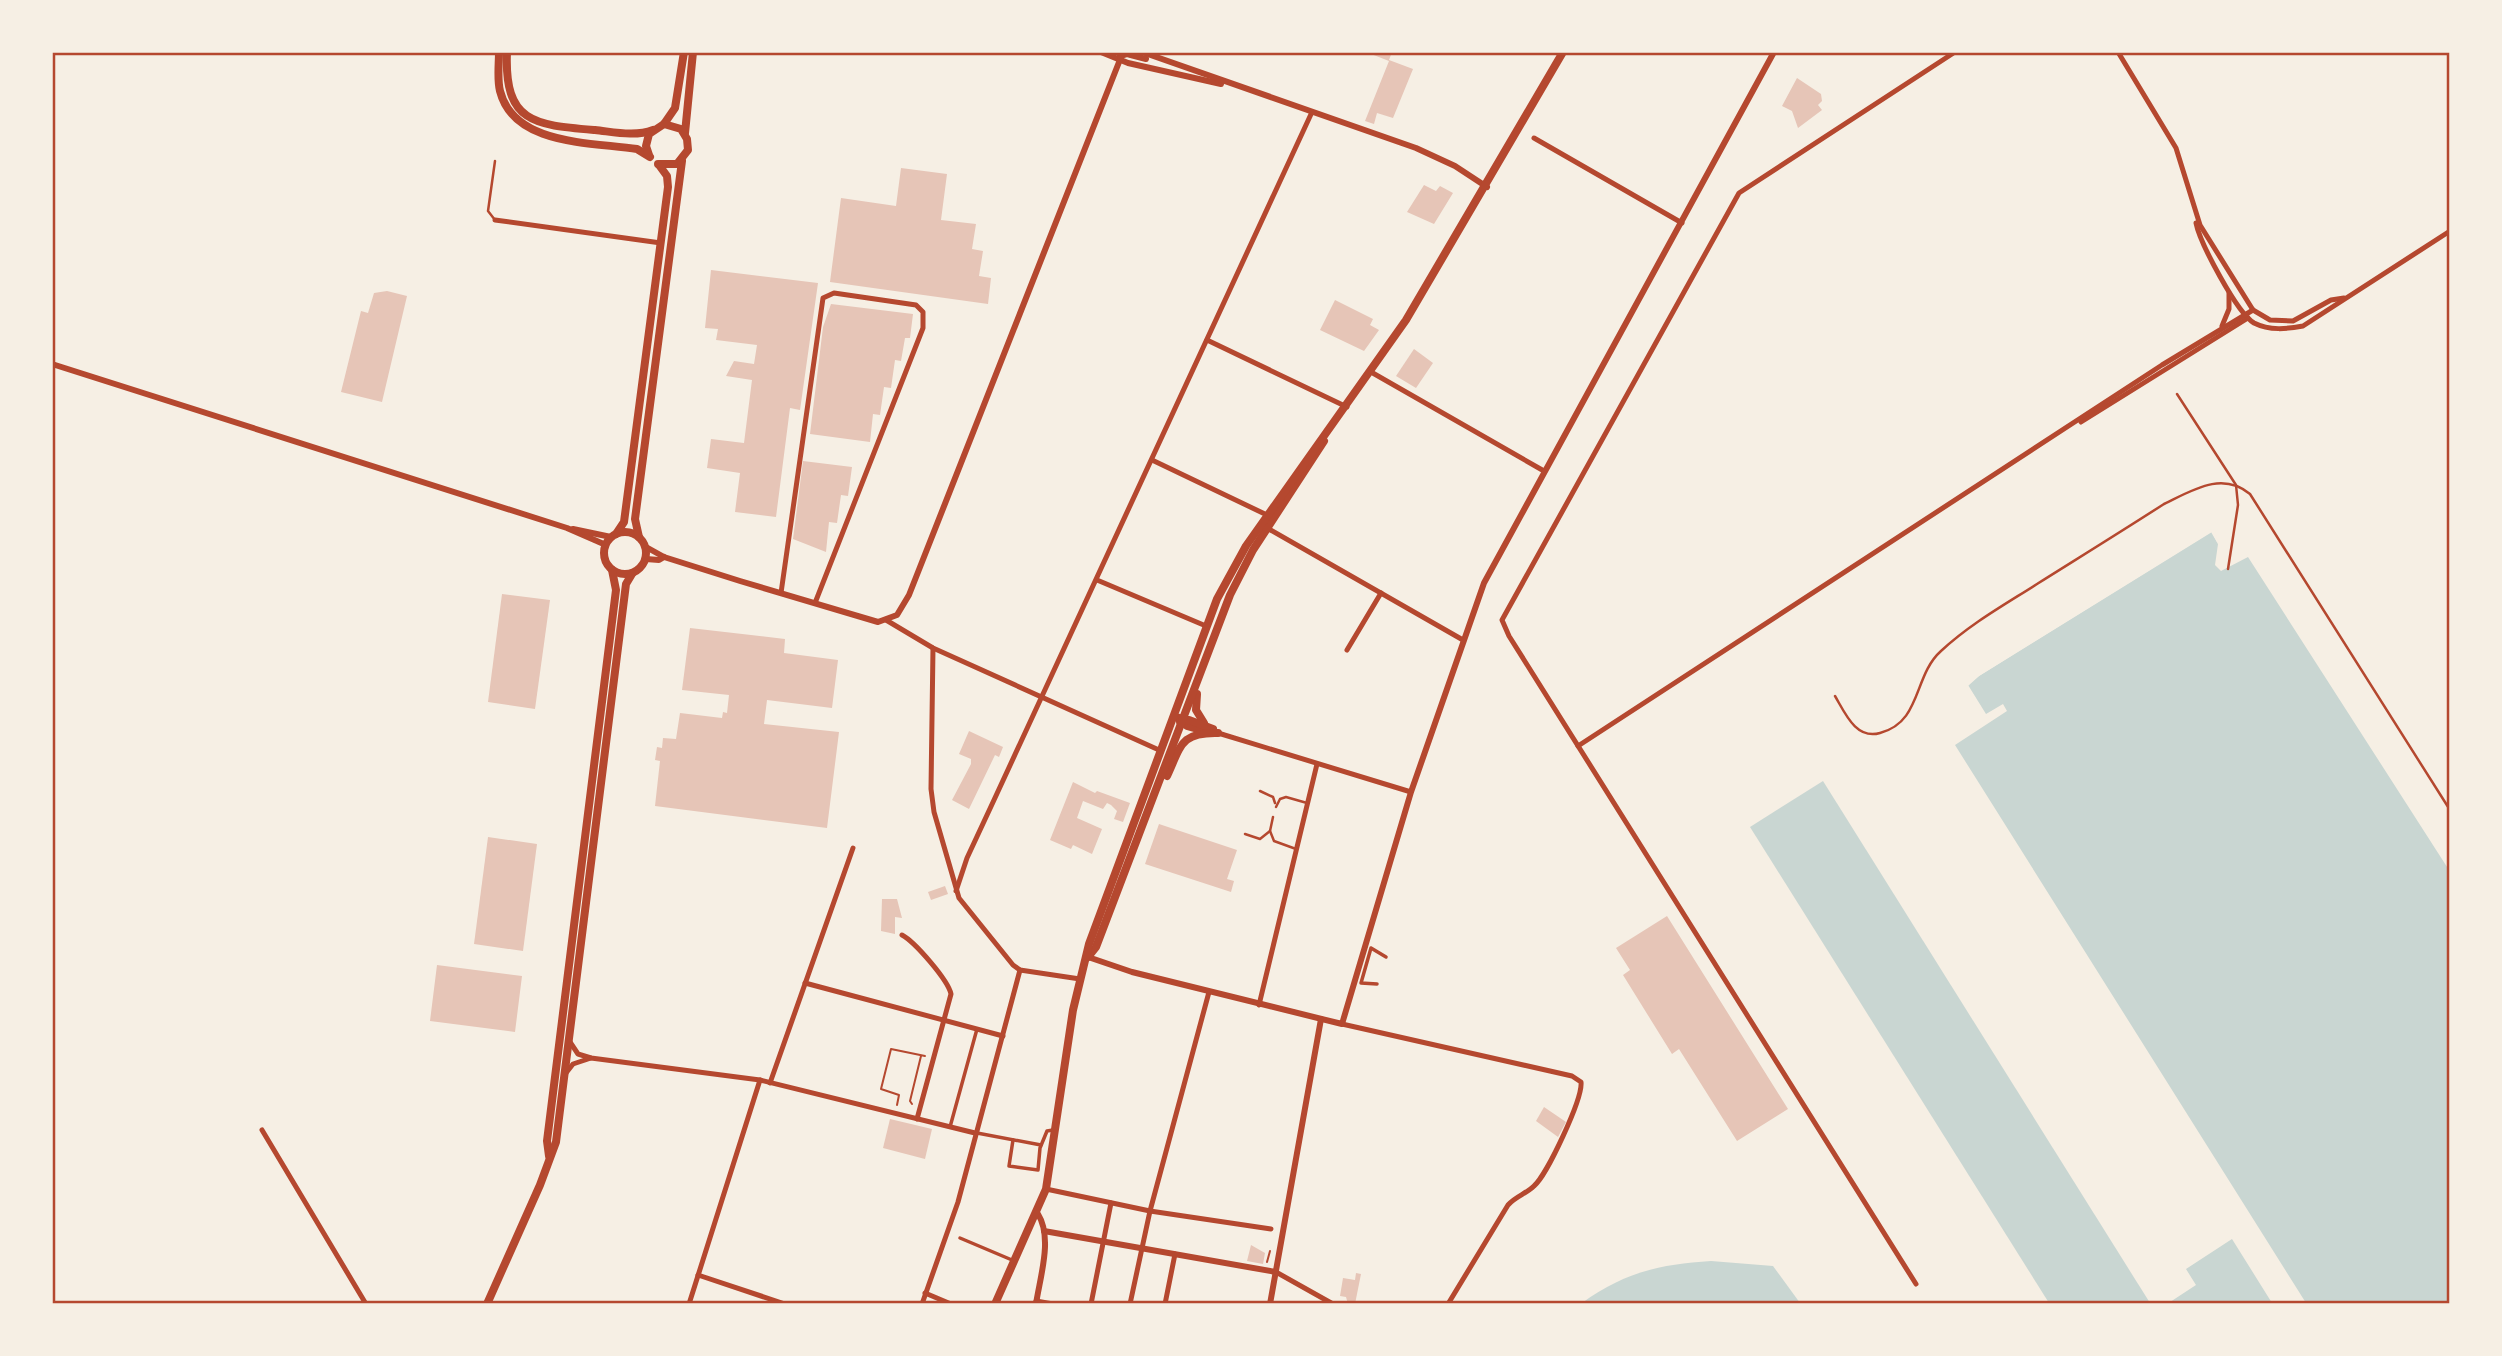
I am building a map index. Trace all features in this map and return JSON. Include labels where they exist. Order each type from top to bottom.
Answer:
[{"type":"main road","points":[[499,52],[499,89],[507,107],[522,123],[544,135],[637,149],[659,165],[667,176],[668,187],[624,522],[606,545],[605,560],[612,570],[616,590],[547,1142],[549,1156]]},
{"type":"main road","points":[[507,52],[506,77],[510,94],[520,109],[533,120],[550,126],[640,134],[664,124],[679,97],[684,52]]},
{"type":"main road","points":[[486,1304],[540,1185],[556,1142],[626,584],[646,559],[646,548],[639,537],[635,519],[682,161],[689,145],[685,133],[693,52]]},
{"type":"main road","points":[[995,1304],[1038,1214],[1046,1189],[1080,979],[1088,957],[1089,944],[1206,626],[1231,570],[1312,450],[1325,438],[1371,372],[1487,187],[1563,52]]},
{"type":"main road","points":[[664,124],[676,126],[685,133]]},
{"type":"main road","points":[[650,157],[647,140],[653,130]]},
{"type":"main road","points":[[659,165],[671,166],[682,161]]},
{"type":"main road","points":[[1088,957],[1096,947],[1230,595],[1267,528],[1321,450],[1325,438]]},
{"type":"main road","points":[[614,536],[628,532],[639,537]]},
{"type":"main road","points":[[612,570],[621,574],[632,574]]},
{"type":"main road","points":[[1206,626],[1208,637],[1179,714],[1182,721],[1214,732]]},
{"type":"main road","points":[[1203,664],[1196,710],[1200,721],[1214,732]]},
{"type":"main road","points":[[1118,864],[1127,852],[1174,727],[1182,721]]},
{"type":"main road","points":[[1157,790],[1183,742],[1195,735],[1214,732]]},
{"type":"street","points":[[1101,52],[1244,89]]},
{"type":"street","points":[[1142,52],[1416,148],[1455,166],[1487,187]]},
{"type":"street","points":[[1342,1024],[1411,792],[1484,583],[1774,52]]},
{"type":"street","points":[[1916,1284],[1503,624],[1504,615],[1739,193],[1955,52]]},
{"type":"street","points":[[2118,52],[2176,148],[2204,248],[2246,316],[2277,329],[2301,327],[2449,231]]},
{"type":"street","points":[[1120,57],[1172,64]]},
{"type":"street","points":[[646,548],[664,557],[878,622],[897,615],[909,595],[1120,57]]},
{"type":"street","points":[[956,891],[967,858],[1312,112]]},
{"type":"street","points":[[1534,138],[1682,223]]},
{"type":"street","points":[[2195,213],[2216,253],[2253,310],[2270,320],[2293,321],[2331,300],[2344,298]]},
{"type":"street","points":[[495,220],[661,243]]},
{"type":"street","points":[[2217,331],[2224,324],[2229,309],[2227,286]]},
{"type":"street","points":[[781,593],[823,298],[834,293],[916,305],[923,313],[923,328],[815,603]]},
{"type":"street","points":[[2073,425],[2092,417],[2253,310]]},
{"type":"street","points":[[1578,746],[2217,331],[2246,316]]},
{"type":"street","points":[[1207,340],[1347,407]]},
{"type":"street","points":[[52,364],[567,528],[606,545]]},
{"type":"street","points":[[1371,372],[1544,471]]},
{"type":"street","points":[[1152,460],[1268,515]]},
{"type":"street","points":[[567,528],[614,536]]},
{"type":"street","points":[[1267,528],[1463,640]]},
{"type":"street","points":[[646,559],[659,560],[664,557]]},
{"type":"street","points":[[1097,580],[1206,626]]},
{"type":"street","points":[[1347,650],[1381,593]]},
{"type":"street","points":[[886,621],[933,648],[1159,750]]},
{"type":"street","points":[[933,648],[932,797],[956,891],[963,905],[1005,957],[1020,970],[1080,979]]},
{"type":"street","points":[[1214,732],[1411,792]]},
{"type":"street","points":[[1259,1005],[1317,764]]},
{"type":"street","points":[[770,1083],[853,848]]},
{"type":"street","points":[[902,935],[912,942],[948,985],[951,994],[917,1119]]},
{"type":"street","points":[[1377,984],[1361,983],[1371,947],[1386,957]]},
{"type":"street","points":[[1088,957],[1132,972],[1259,1005],[1572,1076],[1581,1082],[1578,1104],[1536,1185],[1516,1196],[1508,1205],[1448,1304]]},
{"type":"street","points":[[922,1304],[958,1202],[1020,970]]},
{"type":"street","points":[[805,983],[1003,1036]]},
{"type":"street","points":[[1130,1304],[1150,1211],[1209,992]]},
{"type":"street","points":[[1270,1304],[1321,1019]]},
{"type":"street","points":[[950,1127],[977,1030]]},
{"type":"street","points":[[569,1041],[578,1054],[591,1058],[760,1080],[975,1133],[1041,1145]]},
{"type":"street","points":[[564,1076],[573,1064],[591,1058]]},
{"type":"street","points":[[689,1304],[760,1080]]},
{"type":"street","points":[[262,1130],[366,1304]]},
{"type":"street","points":[[1013,1140],[1009,1166],[1038,1170],[1041,1145],[1047,1131],[1056,1130]]},
{"type":"street","points":[[1046,1189],[1150,1211],[1271,1229]]},
{"type":"street","points":[[1091,1304],[1111,1203]]},
{"type":"street","points":[[1038,1214],[1044,1231],[1036,1302],[1053,1304]]},
{"type":"street","points":[[1044,1231],[1276,1272],[1334,1304]]},
{"type":"street","points":[[960,1238],[1014,1261]]},
{"type":"street","points":[[1165,1304],[1175,1254]]},
{"type":"street","points":[[698,1275],[785,1304]]},
{"type":"street","points":[[925,1293],[951,1304]]},
{"type":"lane","points":[[495,161],[488,211],[495,220]]},
{"type":"lane","points":[[2177,394],[2236,485],[2238,505],[2228,569]]},
{"type":"lane","points":[[1835,696],[1854,727],[1865,734],[1891,730],[1905,720],[1914,705],[1932,659],[1976,622],[2164,504],[2222,481],[2236,485],[2250,494],[2449,810]]},
{"type":"lane","points":[[1260,791],[1273,797],[1276,807],[1283,797],[1307,803]]},
{"type":"lane","points":[[1245,834],[1260,839],[1269,831],[1273,817]]},
{"type":"lane","points":[[1269,831],[1274,841],[1296,849]]},
{"type":"path","points":[[895,1113],[900,1095],[881,1089],[891,1050],[934,1058]]},
{"type":"path","points":[[909,1108],[921,1055]]},
{"type":"shaded area","points":[[2212,532],[2218,544],[2215,565],[2221,571],[2248,557],[2449,870],[2449,1303],[2306,1303],[1955,745],[2007,711],[2003,704],[1986,714],[1968,685]]},
{"type":"shaded area","points":[[1823,781],[2150,1303],[2049,1303],[1750,827]]},
{"type":"shaded area","points":[[2232,1239],[2272,1303],[2167,1304],[2196,1285],[2186,1269]]},
{"type":"shaded area","points":[[1711,1261],[1773,1266],[1800,1303],[1582,1303],[1627,1277],[1659,1268]]},
{"type":"pier","points":[[2210,529],[2215,530],[2218,544],[2211,532],[1979,676],[1968,686],[1987,717],[1983,716],[1965,686],[1977,673]]},
{"type":"building","points":[[1366,52],[1392,52],[1389,60],[1413,69],[1393,118],[1377,113],[1374,124],[1365,121],[1389,61]]},
{"type":"building","points":[[1797,78],[1821,94],[1822,101],[1818,105],[1822,110],[1798,128],[1792,111],[1782,106]]},
{"type":"building","points":[[901,168],[947,174],[941,220],[976,224],[972,249],[983,251],[979,276],[991,278],[988,304],[830,282],[841,198],[896,206]]},
{"type":"building","points":[[1424,185],[1436,191],[1440,186],[1453,193],[1434,224],[1407,212]]},
{"type":"building","points":[[711,270],[818,283],[800,410],[790,408],[776,517],[735,512],[740,473],[707,468],[711,439],[744,443],[752,380],[726,376],[734,361],[754,364],[757,345],[716,340],[718,329],[705,328]]},
{"type":"building","points":[[387,291],[407,296],[382,402],[341,392],[361,311],[368,313],[374,293]]},
{"type":"building","points":[[1335,300],[1373,319],[1370,325],[1379,330],[1364,351],[1320,330]]},
{"type":"building","points":[[831,304],[913,314],[910,338],[905,338],[901,361],[895,360],[891,388],[884,387],[880,415],[873,414],[870,442],[810,434],[823,327]]},
{"type":"building","points":[[1414,349],[1433,363],[1416,388],[1396,376]]},
{"type":"building","points":[[803,461],[852,467],[848,496],[841,495],[837,523],[829,522],[826,552],[793,539]]},
{"type":"building","points":[[502,594],[550,600],[535,709],[488,702]]},
{"type":"building","points":[[690,628],[785,639],[784,653],[838,660],[832,708],[767,700],[764,724],[839,732],[827,828],[655,806],[660,761],[655,760],[657,747],[662,748],[663,738],[676,739],[680,713],[722,718],[723,712],[727,713],[729,695],[682,690]]},
{"type":"building","points":[[969,731],[1003,747],[999,757],[995,755],[969,809],[952,800],[971,764],[971,759],[959,754]]},
{"type":"building","points":[[1073,782],[1095,793],[1097,791],[1130,803],[1123,822],[1114,819],[1117,811],[1111,805],[1107,803],[1103,809],[1083,801],[1077,818],[1102,829],[1092,854],[1073,845],[1071,849],[1050,840]]},
{"type":"building","points":[[1159,824],[1237,850],[1227,879],[1234,881],[1231,892],[1145,864]]},
{"type":"building","points":[[488,837],[537,844],[523,951],[474,944]]},
{"type":"building","points":[[945,886],[948,894],[931,900],[928,892]]},
{"type":"building","points":[[882,899],[897,899],[902,918],[895,917],[895,934],[881,931]]},
{"type":"building","points":[[1667,916],[1788,1109],[1737,1141],[1679,1049],[1672,1054],[1623,975],[1630,970],[1616,948]]},
{"type":"building","points":[[437,965],[522,976],[515,1032],[430,1021]]},
{"type":"building","points":[[1544,1107],[1566,1122],[1558,1137],[1536,1121]]},
{"type":"building","points":[[890,1119],[932,1129],[925,1159],[883,1148]]},
{"type":"building","points":[[1251,1245],[1265,1253],[1263,1264],[1247,1261]]},
{"type":"building","points":[[1356,1273],[1361,1274],[1355,1304],[1348,1304],[1346,1297],[1340,1296],[1343,1278],[1355,1280]]}]
